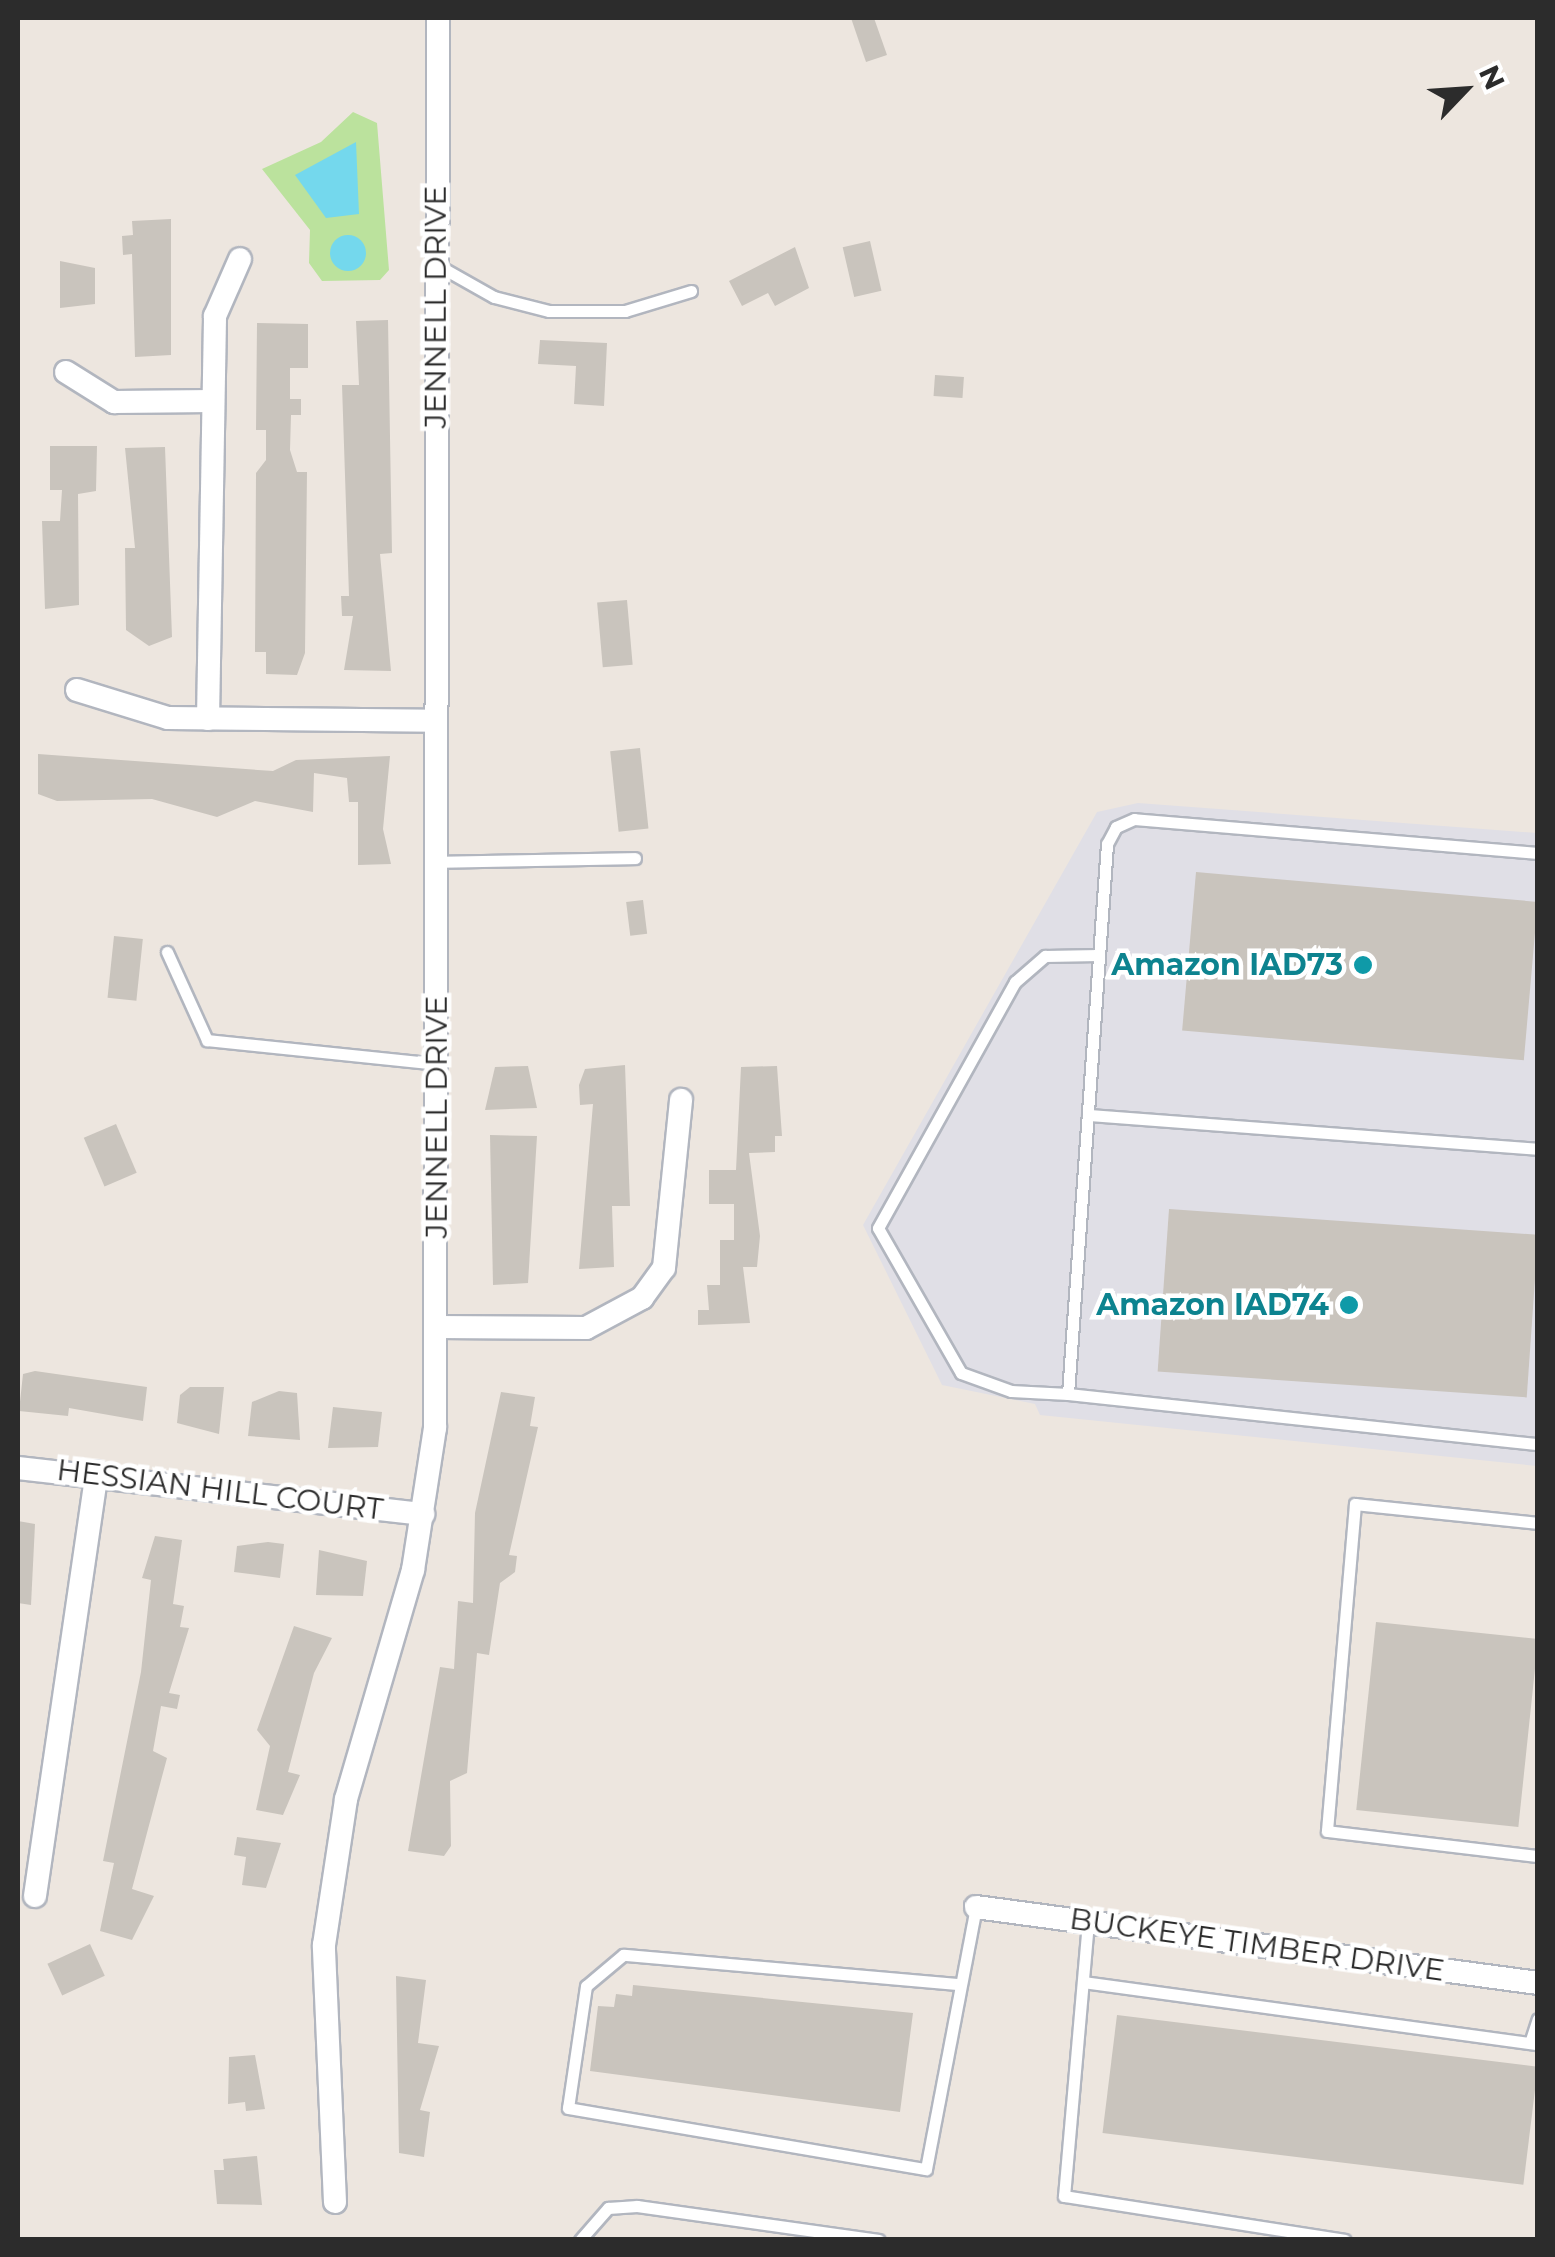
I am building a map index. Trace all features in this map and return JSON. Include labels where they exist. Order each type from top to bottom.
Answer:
[{"type":"street","name":"JENNELL DRIVE","points":[[335,2202],[324,2085],[326,1927],[346,1799],[423,1514],[438,1327],[435,721],[438,18]]},
{"type":"street","points":[[208,718],[215,316],[240,259]]},
{"type":"street","points":[[66,372],[114,402],[213,401]]},
{"type":"street","points":[[76,690],[136,714],[435,721]]},
{"type":"street","points":[[438,1327],[586,1328],[642,1298],[664,1268],[681,1100]]},
{"type":"street","name":"HESSIAN HILL COURT","points":[[18,1468],[96,1473],[423,1514]]},
{"type":"street","points":[[35,1896],[96,1473]]},
{"type":"street","name":"BUCKEYE TIMBER DRIVE","points":[[976,1907],[1538,1983]]},
{"type":"lane","points":[[436,263],[494,297],[549,311],[624,312],[692,291]]},
{"type":"lane","points":[[1068,1394],[1107,844],[1134,819],[1538,853]]},
{"type":"lane","points":[[435,862],[635,858]]},
{"type":"lane","points":[[168,952],[207,1040],[438,1064]]},
{"type":"lane","points":[[1100,955],[1045,956],[1015,982],[878,1228],[960,1373],[1011,1390],[1538,1444]]},
{"type":"lane","points":[[1088,1116],[1538,1149]]},
{"type":"lane","points":[[1538,1523],[1355,1504],[1327,1831],[1538,1856]]},
{"type":"lane","points":[[957,1984],[623,1955],[586,1986],[568,2108],[926,2168],[957,1984],[976,1907]]},
{"type":"lane","points":[[1088,1922],[1064,2196],[1345,2240]]},
{"type":"lane","points":[[1083,1982],[1534,2043],[1538,2019]]},
{"type":"lane","points":[[580,2240],[608,2208],[637,2206],[879,2240]]},
{"type":"shaded area","points":[[1138,803],[1537,833],[1537,1466],[1040,1415],[1035,1404],[942,1385],[863,1225],[1097,812]]},
{"type":"green space","points":[[353,112],[377,123],[389,270],[380,280],[322,281],[309,263],[310,230],[262,169],[321,142]]},
{"type":"water","points":[[356,142],[359,214],[326,218],[295,175]]},
{"type":"water","points":[[348,235],[361,240],[366,253],[361,266],[348,271],[335,266],[330,253],[335,240]]},
{"type":"building","points":[[851,18],[874,18],[887,55],[866,62]]},
{"type":"building","points":[[171,219],[171,355],[135,357],[132,254],[123,255],[122,236],[133,235],[132,221]]},
{"type":"building","points":[[870,241],[881,291],[854,297],[843,247]]},
{"type":"building","points":[[795,247],[809,288],[775,306],[768,293],[742,306],[729,281]]},
{"type":"building","points":[[60,261],[95,268],[95,304],[60,308]]},
{"type":"building","points":[[388,320],[392,553],[380,554],[391,671],[344,670],[353,616],[342,616],[341,596],[349,596],[342,385],[359,385],[356,321]]},
{"type":"building","points":[[257,323],[308,324],[308,368],[290,368],[290,399],[301,399],[301,415],[291,415],[290,450],[297,472],[307,472],[305,653],[297,675],[266,674],[266,652],[255,652],[256,473],[266,460],[266,430],[256,430]]},
{"type":"building","points":[[540,340],[607,343],[604,406],[574,404],[576,366],[538,364]]},
{"type":"building","points":[[935,375],[964,377],[962,398],[934,396]]},
{"type":"building","points":[[50,446],[97,446],[96,491],[78,494],[79,605],[45,609],[42,521],[60,521],[62,490],[50,490]]},
{"type":"building","points":[[165,447],[172,637],[149,646],[126,630],[125,548],[135,548],[125,448]]},
{"type":"building","points":[[627,600],[633,665],[603,667],[597,603]]},
{"type":"building","points":[[640,748],[648,829],[619,832],[610,751]]},
{"type":"building","points":[[38,754],[273,771],[296,760],[390,756],[383,829],[391,864],[358,865],[358,802],[349,802],[347,778],[314,773],[313,812],[255,801],[217,817],[152,799],[57,801],[38,794]]},
{"type":"building","name":"Amazon IAD73","points":[[1196,872],[1538,902],[1524,1060],[1182,1030]]},
{"type":"building","points":[[643,900],[647,934],[630,936],[626,902]]},
{"type":"building","points":[[114,936],[143,939],[136,1001],[108,998]]},
{"type":"building","points":[[625,1065],[630,1206],[612,1206],[614,1267],[579,1269],[593,1104],[580,1105],[579,1085],[585,1069]]},
{"type":"building","points":[[528,1066],[537,1108],[485,1110],[495,1067]]},
{"type":"building","points":[[777,1066],[782,1136],[775,1136],[775,1152],[749,1153],[760,1236],[757,1267],[743,1267],[750,1323],[698,1325],[698,1310],[709,1310],[707,1285],[720,1285],[720,1240],[734,1240],[734,1204],[709,1204],[709,1170],[736,1170],[741,1067]]},
{"type":"building","points":[[116,1124],[137,1173],[104,1186],[84,1138]]},
{"type":"building","points":[[490,1135],[537,1136],[528,1283],[493,1285]]},
{"type":"building","name":"Amazon IAD74","points":[[1169,1209],[1538,1235],[1527,1397],[1158,1372]]},
{"type":"building","points":[[35,1371],[147,1387],[143,1421],[69,1408],[68,1416],[19,1411],[23,1374]]},
{"type":"building","points":[[190,1387],[224,1387],[219,1434],[177,1423],[180,1395]]},
{"type":"building","points":[[279,1391],[297,1393],[300,1440],[248,1436],[252,1402]]},
{"type":"building","points":[[501,1392],[535,1397],[530,1426],[538,1427],[509,1555],[517,1556],[515,1572],[500,1583],[489,1655],[477,1653],[467,1773],[450,1781],[451,1846],[444,1856],[408,1851],[440,1667],[454,1669],[458,1601],[473,1603],[475,1513]]},
{"type":"building","points":[[333,1407],[382,1412],[378,1447],[328,1448]]},
{"type":"building","points":[[18,1521],[35,1524],[31,1605],[18,1603]]},
{"type":"building","points":[[155,1536],[182,1540],[173,1604],[184,1606],[180,1627],[189,1628],[169,1693],[180,1695],[177,1709],[161,1706],[153,1751],[167,1758],[132,1889],[154,1896],[132,1940],[100,1931],[114,1863],[103,1861],[141,1672],[151,1580],[142,1578]]},
{"type":"building","points":[[284,1544],[280,1578],[234,1572],[237,1546]]},
{"type":"building","points":[[319,1550],[367,1561],[363,1596],[316,1595]]},
{"type":"building","points":[[1376,1622],[1538,1639],[1518,1827],[1356,1810]]},
{"type":"building","points":[[294,1626],[332,1638],[314,1673],[288,1772],[300,1775],[283,1815],[256,1810],[270,1746],[257,1730]]},
{"type":"building","points":[[237,1837],[281,1843],[266,1888],[242,1885],[246,1857],[234,1855]]},
{"type":"building","points":[[90,1944],[105,1976],[62,1996],[47,1964]]},
{"type":"building","points":[[396,1976],[426,1980],[418,2043],[439,2046],[420,2110],[430,2112],[424,2157],[399,2153]]},
{"type":"building","points":[[633,1985],[913,2013],[900,2112],[590,2071],[598,2006],[614,2007],[616,1994],[632,1996]]},
{"type":"building","points":[[1117,2015],[1538,2067],[1523,2185],[1102,2133]]},
{"type":"building","points":[[255,2055],[265,2109],[246,2111],[245,2102],[228,2104],[229,2057]]},
{"type":"building","points":[[257,2156],[262,2205],[217,2204],[214,2170],[224,2170],[223,2159]]},
{"type":"place","name":"Amazon IAD73","points":[[1363,965]]},
{"type":"place","name":"Amazon IAD74","points":[[1349,1305]]}]
